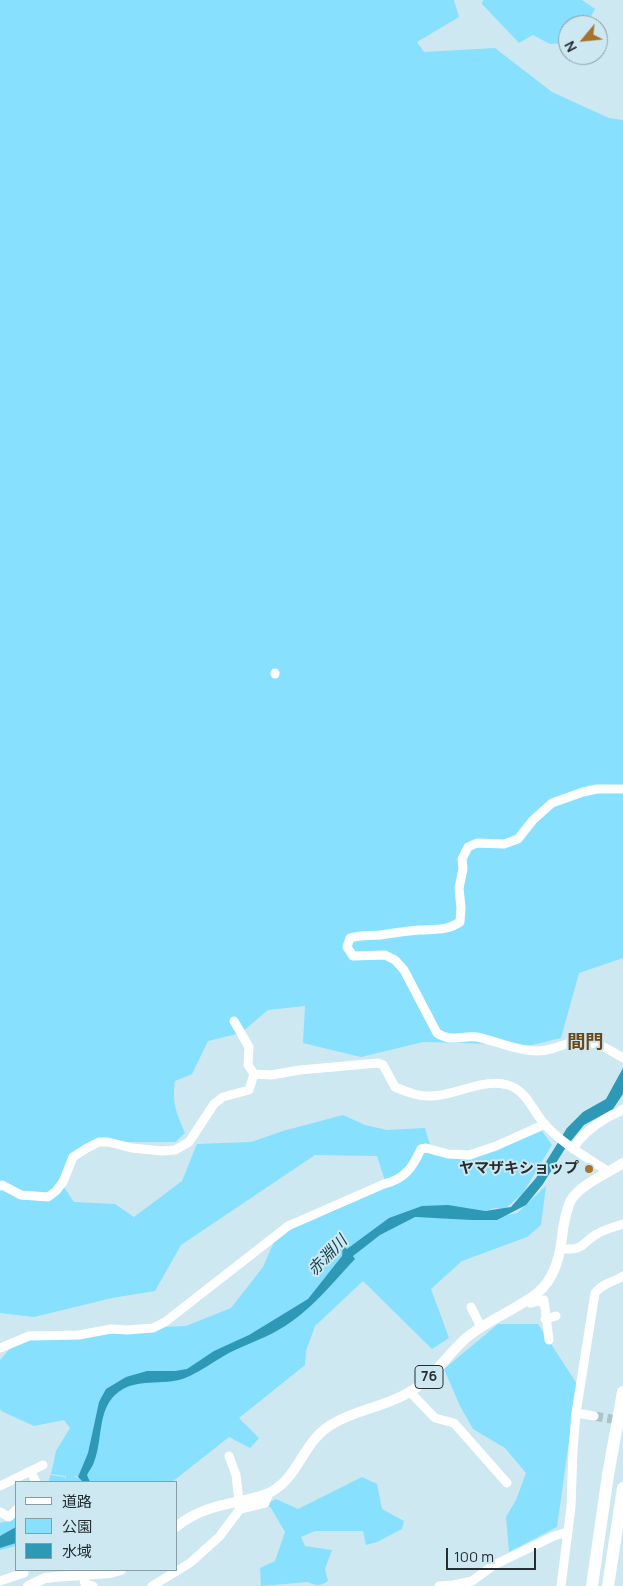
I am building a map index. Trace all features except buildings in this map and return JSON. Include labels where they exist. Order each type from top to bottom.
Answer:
[{"type":"highway","points":[[592,1586],[608,1475],[623,1392]]},
{"type":"highway","points":[[608,1586],[623,1488]]},
{"type":"main road","name":"76","points":[[178,1525],[190,1516],[204,1510],[269,1493],[286,1480],[313,1441],[324,1430],[341,1420],[410,1392],[425,1381],[465,1339],[481,1327],[537,1294],[547,1284],[555,1268],[561,1249],[566,1212],[571,1200],[585,1186],[623,1163]]},
{"type":"main road","points":[[28,1586],[45,1578],[63,1581],[83,1574],[116,1571]]},
{"type":"street","points":[[623,788],[597,789],[552,803],[533,820],[518,839],[504,844],[477,843],[468,847],[462,859],[463,869],[459,888],[460,922],[453,927],[360,935],[350,938],[347,947],[353,956],[384,956],[395,960],[404,970],[436,1033],[445,1038],[476,1037],[537,1052],[550,1050],[572,1042],[587,1042],[602,1046],[623,1058]]},
{"type":"street","points":[[0,1186],[2,1185],[21,1195],[48,1197],[63,1182],[73,1157],[99,1142],[162,1151],[175,1150],[189,1142],[214,1104],[223,1097],[249,1090],[254,1074],[248,1064],[249,1047],[234,1022]]},
{"type":"street","points":[[254,1074],[271,1075],[300,1070],[378,1063],[383,1065],[395,1087],[417,1095],[432,1096],[486,1084],[508,1085],[526,1098],[545,1124],[558,1136],[609,1172]]},
{"type":"street","points":[[572,1147],[604,1120],[623,1109]]},
{"type":"street","points":[[0,1348],[29,1336],[79,1335],[111,1329],[153,1328],[165,1322],[288,1226],[392,1182],[412,1168],[421,1149],[426,1148],[448,1154],[469,1155],[496,1146],[545,1124]]},
{"type":"street","points":[[561,1249],[582,1247],[595,1235],[623,1224]]},
{"type":"street","points":[[561,1586],[571,1507],[572,1450],[576,1413],[595,1293],[601,1286],[623,1276]]},
{"type":"street","points":[[527,1300],[530,1303],[544,1300],[549,1340]]},
{"type":"street","points":[[471,1307],[481,1327]]},
{"type":"street","points":[[545,1318],[556,1316]]},
{"type":"street","points":[[410,1392],[435,1418],[454,1423],[507,1483]]},
{"type":"street","points":[[576,1413],[594,1416]]},
{"type":"street","points":[[229,1456],[236,1475],[240,1501]]},
{"type":"street","points":[[0,1486],[43,1465]]},
{"type":"street","points":[[32,1472],[36,1481]]},
{"type":"street","points":[[178,1570],[190,1563],[219,1537],[240,1509],[265,1503],[269,1493]]},
{"type":"street","points":[[0,1512],[9,1517],[15,1511]]},
{"type":"street","points":[[439,1586],[472,1581],[494,1565],[554,1536],[568,1532]]},
{"type":"street","points":[[152,1586],[177,1571]]},
{"type":"street","points":[[0,1581],[24,1573]]},
{"type":"street","points":[[83,1574],[85,1584],[93,1586]]},
{"type":"green space","points":[[0,0],[454,0],[459,17],[417,42],[424,52],[495,48],[552,92],[609,118],[623,120],[623,958],[579,973],[561,1038],[532,1045],[423,1042],[361,1057],[303,1043],[305,1006],[268,1010],[241,1033],[208,1041],[192,1074],[175,1081],[174,1096],[176,1107],[185,1133],[175,1142],[92,1142],[73,1152],[60,1181],[74,1202],[115,1204],[134,1217],[182,1181],[197,1144],[251,1142],[283,1131],[343,1115],[365,1125],[387,1130],[425,1128],[433,1155],[471,1160],[542,1131],[552,1145],[523,1193],[505,1209],[495,1208],[481,1212],[409,1217],[486,1219],[517,1213],[546,1186],[541,1225],[527,1237],[462,1261],[431,1289],[449,1338],[432,1349],[363,1281],[315,1326],[306,1351],[305,1365],[239,1418],[259,1438],[250,1448],[229,1437],[173,1481],[89,1481],[85,1478],[73,1476],[81,1481],[49,1481],[50,1475],[65,1477],[66,1480],[66,1476],[51,1474],[56,1451],[70,1428],[64,1420],[34,1426],[1,1411],[0,1360],[14,1344],[34,1336],[111,1329],[186,1326],[231,1308],[263,1267],[274,1242],[290,1228],[322,1213],[356,1201],[385,1181],[377,1156],[315,1155],[181,1245],[155,1291],[112,1298],[34,1317],[0,1313]]},
{"type":"green space","points":[[483,0],[582,0],[595,9],[592,15],[558,15],[558,44],[550,44],[533,35],[519,43],[482,4]]},
{"type":"green space","points":[[498,1324],[538,1324],[577,1384],[557,1527],[509,1552],[506,1517],[516,1500],[526,1473],[505,1448],[473,1429],[460,1406],[444,1369]]},
{"type":"green space","points":[[362,1477],[377,1484],[382,1509],[404,1521],[402,1529],[377,1542],[366,1545],[363,1531],[315,1531],[301,1537],[305,1546],[332,1550],[325,1569],[328,1581],[318,1585],[308,1582],[261,1586],[260,1568],[275,1561],[285,1532],[271,1508],[266,1504],[276,1499],[298,1509]]},
{"type":"green space","points":[[15,1516],[15,1546],[0,1550],[0,1523],[9,1521]]},
{"type":"water","points":[[623,1068],[623,1094],[613,1109],[584,1125],[566,1147],[543,1184],[526,1205],[497,1220],[415,1217],[380,1235],[353,1256],[355,1259],[320,1297],[280,1329],[229,1353],[185,1378],[176,1381],[132,1385],[116,1394],[110,1401],[103,1417],[97,1453],[87,1475],[90,1481],[82,1481],[78,1477],[88,1453],[99,1402],[106,1389],[126,1377],[147,1371],[187,1369],[214,1351],[249,1335],[308,1299],[342,1256],[343,1246],[347,1249],[389,1218],[422,1206],[448,1205],[485,1211],[511,1207],[536,1178],[567,1128],[583,1112],[606,1099]]},
{"type":"water","points":[[15,1528],[15,1543],[0,1548],[0,1536]]},
{"type":"tunnel","points":[[594,1416],[623,1421]]},
{"type":"place","name":"ヤマザキショップ","points":[[589,1169]]},
{"type":"district","name":"間門","points":[[585,1043]]},
{"type":"water label","name":"赤淵川","points":[[328,1256]]}]
